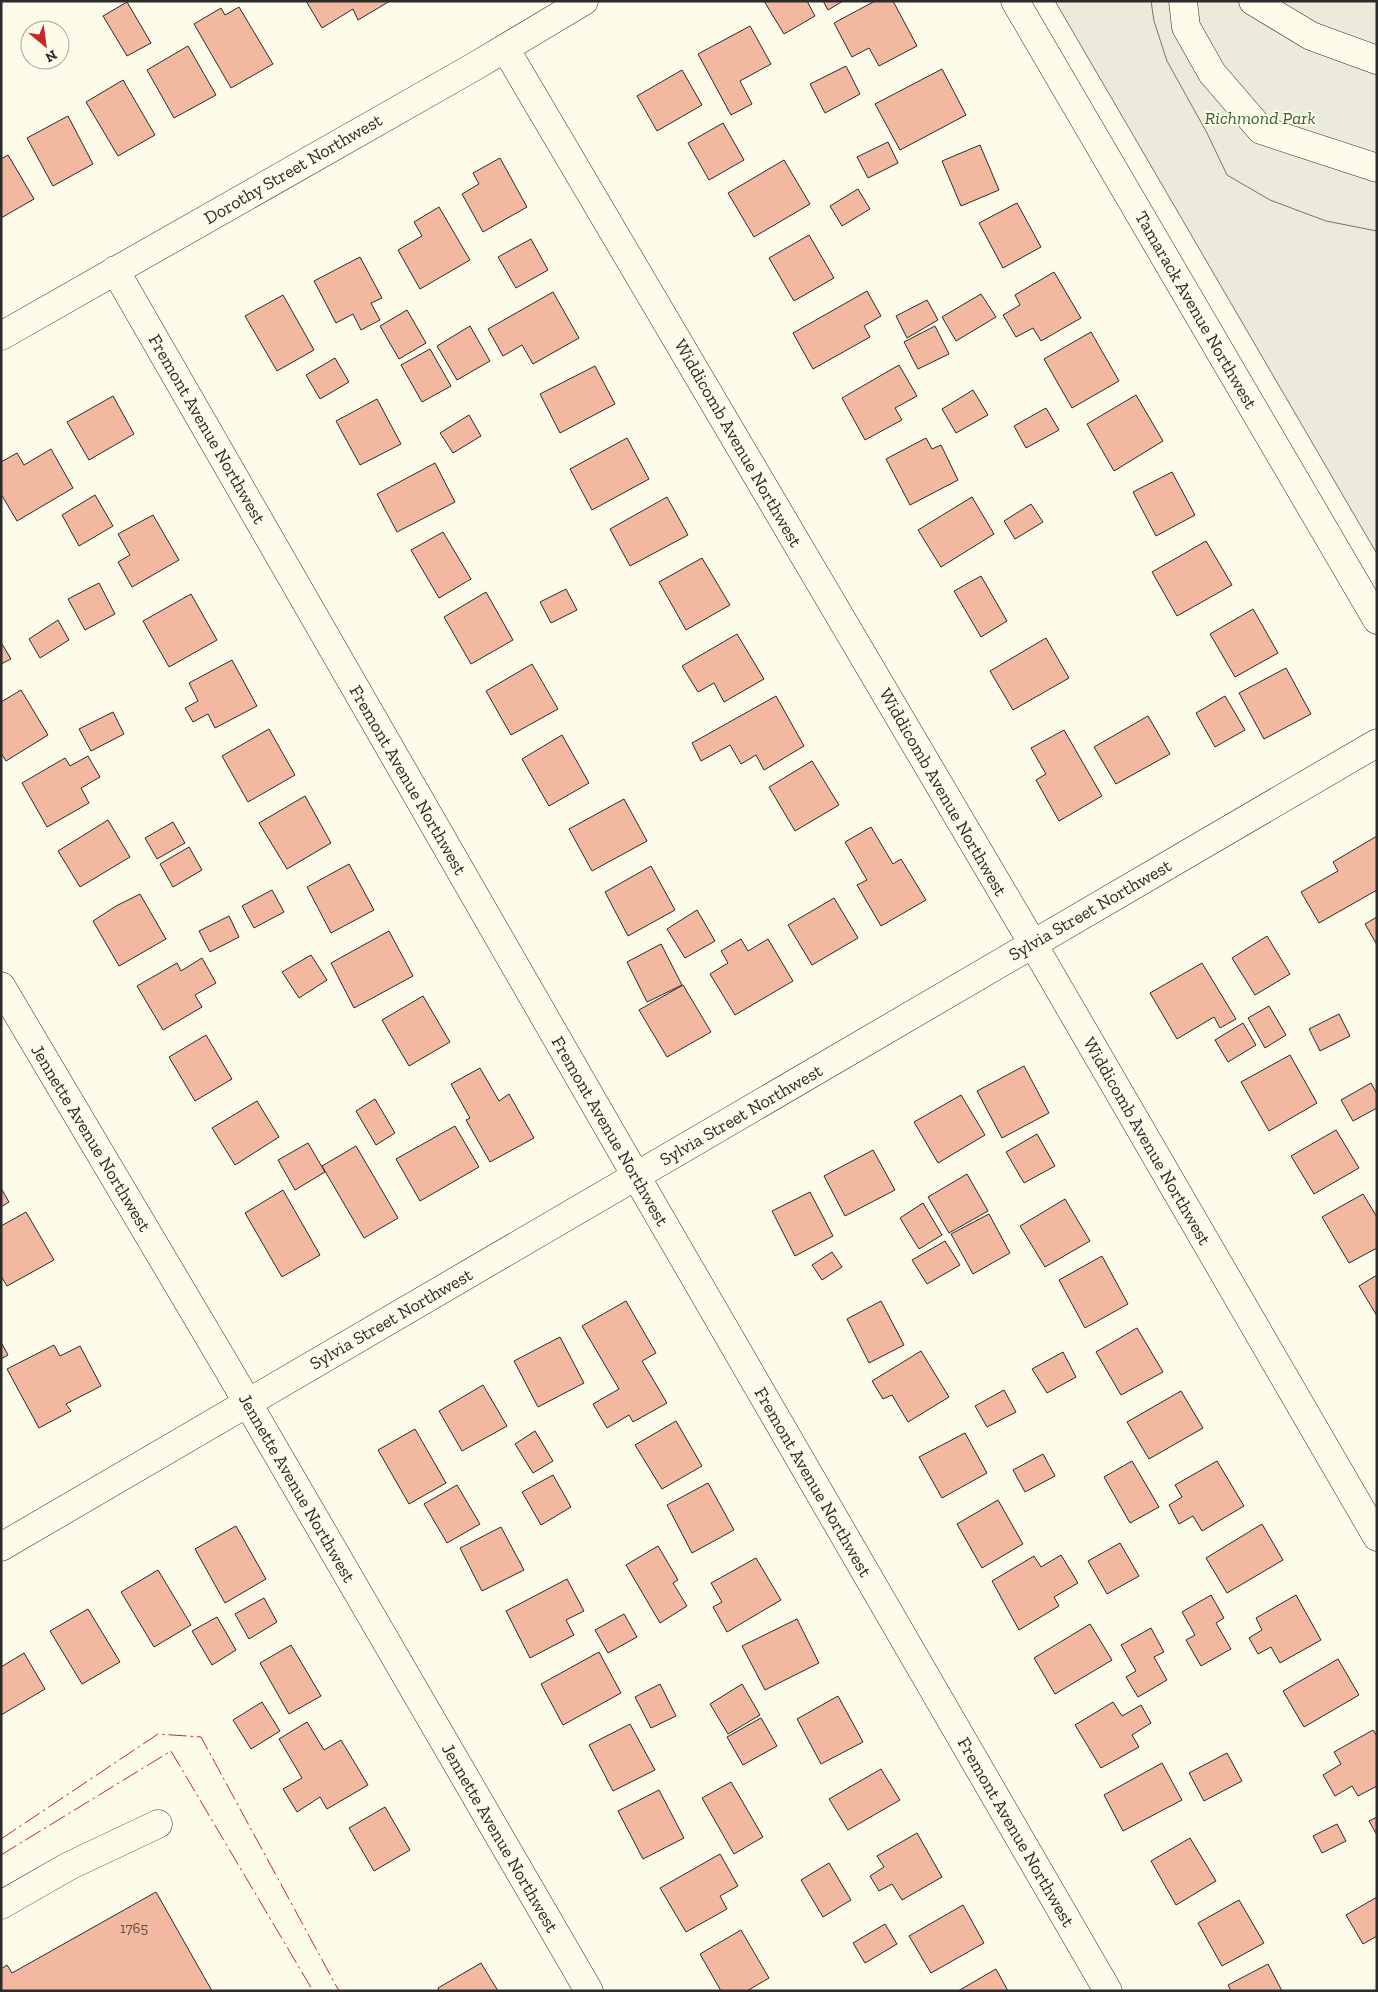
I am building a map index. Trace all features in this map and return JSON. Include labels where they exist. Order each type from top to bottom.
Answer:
[{"type":"street","name":"Dorothy Street Northwest","points":[[1,336],[584,1]]},
{"type":"street","name":"Tamarack Avenue Northwest","points":[[1015,1],[1377,620]]},
{"type":"street","points":[[1183,1],[1186,27],[1212,73],[1261,130],[1377,168]]},
{"type":"street","points":[[1253,1],[1311,36],[1377,60]]},
{"type":"street","name":"Widdicomb Avenue Northwest","points":[[505,48],[1033,944],[1377,1537]]},
{"type":"street","name":"Fremont Avenue Northwest","points":[[115,270],[636,1176],[1108,1991]]},
{"type":"street","name":"Sylvia Street Northwest","points":[[1,1547],[1377,743]]},
{"type":"street","name":"Jennette Avenue Northwest","points":[[1,986],[248,1404],[589,1991]]},
{"type":"street","points":[[1,1904],[69,1866],[158,1824]]},
{"type":"green space","name":"Richmond Park","points":[[1055,1],[1377,1],[1377,554]]},
{"type":"shaded area","points":[[1151,1],[1377,1],[1377,231],[1326,221],[1270,200],[1227,175],[1207,133],[1167,61],[1154,21]]},
{"type":"building","points":[[306,1],[390,1],[358,20],[353,9],[322,28]]},
{"type":"building","points":[[764,1],[807,1],[815,16],[784,34]]},
{"type":"building","points":[[823,1],[843,1],[828,10]]},
{"type":"building","points":[[875,1],[893,1],[917,46],[879,66],[869,48],[852,57],[834,23]]},
{"type":"building","points":[[127,2],[151,43],[127,56],[103,16]]},
{"type":"building","points":[[239,7],[273,64],[231,88],[194,24],[221,8],[225,15]]},
{"type":"building","points":[[750,26],[771,64],[740,81],[752,104],[731,115],[698,54]]},
{"type":"building","points":[[188,46],[216,95],[174,118],[147,70]]},
{"type":"building","points":[[846,66],[860,94],[825,113],[810,84]]},
{"type":"building","points":[[942,69],[966,115],[900,150],[875,104]]},
{"type":"building","points":[[682,70],[702,105],[657,131],[637,96]]},
{"type":"building","points":[[123,80],[155,135],[118,156],[86,102]]},
{"type":"building","points":[[68,116],[93,164],[53,186],[27,138]]},
{"type":"building","points":[[723,123],[744,160],[709,180],[688,143]]},
{"type":"building","points":[[888,142],[898,163],[868,178],[857,157]]},
{"type":"building","points":[[980,145],[999,190],[961,206],[942,161]]},
{"type":"building","points":[[8,155],[34,199],[1,218],[1,159]]},
{"type":"building","points":[[500,158],[527,207],[483,232],[462,194],[479,184],[473,173]]},
{"type":"building","points":[[784,160],[810,204],[754,237],[728,193]]},
{"type":"building","points":[[858,189],[870,209],[842,226],[830,206]]},
{"type":"building","points":[[1017,203],[1041,247],[1003,268],[979,223]]},
{"type":"building","points":[[439,207],[470,260],[420,289],[398,250],[422,236],[414,222]]},
{"type":"building","points":[[809,235],[834,278],[794,301],[769,258]]},
{"type":"building","points":[[531,239],[548,270],[516,288],[498,257]]},
{"type":"building","points":[[360,257],[382,298],[371,303],[380,320],[361,330],[353,314],[336,323],[314,281]]},
{"type":"building","points":[[1054,272],[1081,318],[1041,341],[1033,328],[1016,337],[1003,315],[1020,305],[1015,295]]},
{"type":"building","points":[[867,291],[881,316],[864,326],[870,337],[813,369],[793,333]]},
{"type":"building","points":[[553,292],[579,338],[533,364],[522,345],[503,356],[488,329]]},
{"type":"building","points":[[981,294],[996,317],[956,341],[942,317]]},
{"type":"building","points":[[283,295],[314,350],[277,371],[245,316]]},
{"type":"building","points":[[927,300],[938,320],[907,338],[896,316]]},
{"type":"building","points":[[407,310],[426,343],[399,359],[380,326]]},
{"type":"building","points":[[470,326],[490,361],[457,380],[437,346]]},
{"type":"building","points":[[935,326],[949,354],[918,369],[904,342]]},
{"type":"building","points":[[1091,332],[1119,381],[1072,408],[1044,359]]},
{"type":"building","points":[[430,349],[451,386],[422,402],[401,365]]},
{"type":"building","points":[[335,358],[349,382],[320,399],[306,375]]},
{"type":"building","points":[[899,365],[917,396],[895,408],[902,420],[865,440],[842,398]]},
{"type":"building","points":[[595,366],[615,404],[560,433],[540,394]]},
{"type":"building","points":[[973,390],[988,415],[956,433],[942,409]]},
{"type":"building","points":[[1136,395],[1163,441],[1114,471],[1087,424]]},
{"type":"building","points":[[113,396],[134,434],[89,460],[67,422]]},
{"type":"building","points":[[377,399],[401,444],[360,465],[336,421]]},
{"type":"building","points":[[1046,408],[1059,430],[1026,448],[1014,426]]},
{"type":"building","points":[[469,415],[481,436],[453,453],[440,433]]},
{"type":"building","points":[[627,438],[649,479],[592,510],[570,469]]},
{"type":"building","points":[[926,438],[932,449],[941,445],[958,480],[910,505],[886,459]]},
{"type":"building","points":[[51,449],[73,488],[17,521],[1,494],[1,462],[17,453],[24,465]]},
{"type":"building","points":[[435,463],[455,502],[397,532],[377,494]]},
{"type":"building","points":[[1172,472],[1195,515],[1156,536],[1133,492]]},
{"type":"building","points":[[95,495],[113,526],[79,546],[62,515]]},
{"type":"building","points":[[667,497],[688,535],[630,566],[610,529]]},
{"type":"building","points":[[972,497],[994,534],[941,567],[918,530]]},
{"type":"building","points":[[1031,504],[1043,522],[1015,539],[1004,521]]},
{"type":"building","points":[[153,515],[179,560],[132,587],[118,562],[130,555],[118,534]]},
{"type":"building","points":[[443,532],[471,579],[439,598],[411,550]]},
{"type":"building","points":[[1206,541],[1232,585],[1177,616],[1152,572]]},
{"type":"building","points":[[702,558],[730,605],[686,630],[659,582]]},
{"type":"building","points":[[981,576],[1007,621],[981,637],[954,591]]},
{"type":"building","points":[[99,583],[115,614],[85,630],[68,599]]},
{"type":"building","points":[[566,589],[577,610],[551,623],[540,602]]},
{"type":"building","points":[[486,592],[513,640],[471,664],[444,617]]},
{"type":"building","points":[[191,594],[217,640],[169,667],[143,621]]},
{"type":"building","points":[[1253,609],[1278,653],[1235,677],[1210,634]]},
{"type":"building","points":[[58,620],[69,640],[40,658],[29,639]]},
{"type":"building","points":[[737,634],[764,679],[724,702],[714,683],[698,692],[682,666]]},
{"type":"building","points":[[1046,638],[1069,678],[1013,710],[990,671]]},
{"type":"building","points":[[1,642],[11,659],[1,664]]},
{"type":"building","points":[[232,660],[257,706],[215,728],[208,714],[193,722],[185,708],[198,701],[189,683]]},
{"type":"building","points":[[532,664],[558,709],[511,735],[486,691]]},
{"type":"building","points":[[1286,668],[1311,714],[1264,739],[1239,693]]},
{"type":"building","points":[[21,690],[48,735],[6,761],[1,753],[1,702]]},
{"type":"building","points":[[776,696],[804,746],[764,770],[756,755],[741,764],[730,745],[701,761],[692,743]]},
{"type":"building","points":[[1225,696],[1245,730],[1215,747],[1196,713]]},
{"type":"building","points":[[113,712],[124,734],[91,751],[79,729]]},
{"type":"building","points":[[1148,716],[1170,754],[1116,784],[1094,747]]},
{"type":"building","points":[[269,729],[295,775],[248,802],[222,756]]},
{"type":"building","points":[[1064,730],[1102,796],[1059,821],[1036,780],[1046,774],[1031,748]]},
{"type":"building","points":[[562,735],[589,783],[549,806],[522,759]]},
{"type":"building","points":[[88,756],[100,777],[81,788],[89,803],[47,827],[22,783],[65,758],[70,766]]},
{"type":"building","points":[[812,761],[839,805],[795,831],[769,787]]},
{"type":"building","points":[[305,796],[331,843],[287,869],[259,823]]},
{"type":"building","points":[[624,799],[647,841],[592,871],[569,829]]},
{"type":"building","points":[[108,820],[130,857],[80,887],[58,851]]},
{"type":"building","points":[[173,822],[185,843],[157,859],[145,838]]},
{"type":"building","points":[[871,827],[893,864],[901,859],[926,900],[881,926],[857,885],[867,880],[845,842]]},
{"type":"building","points":[[1377,836],[1377,890],[1319,923],[1301,892],[1338,871],[1333,862]]},
{"type":"building","points":[[189,847],[202,870],[173,887],[160,864]]},
{"type":"building","points":[[349,864],[374,910],[331,933],[307,887]]},
{"type":"building","points":[[651,866],[675,910],[628,936],[605,892]]},
{"type":"building","points":[[272,890],[284,912],[254,928],[242,906]]},
{"type":"building","points":[[140,894],[166,939],[119,966],[93,921],[116,906]]},
{"type":"building","points":[[834,898],[858,938],[812,965],[788,925]]},
{"type":"building","points":[[697,910],[715,941],[685,958],[667,929]]},
{"type":"building","points":[[229,916],[239,937],[210,952],[199,931]]},
{"type":"building","points":[[1377,917],[1377,945],[1365,924]]},
{"type":"building","points":[[389,931],[413,976],[354,1008],[331,963]]},
{"type":"building","points":[[1267,936],[1290,974],[1255,995],[1232,958]]},
{"type":"building","points":[[741,939],[748,951],[768,939],[793,981],[735,1015],[710,974],[728,963],[721,951]]},
{"type":"building","points":[[661,944],[682,985],[647,1002],[627,962]]},
{"type":"building","points":[[311,955],[327,980],[299,998],[282,972]]},
{"type":"building","points":[[202,958],[216,983],[195,995],[202,1007],[163,1030],[137,986],[177,963],[181,971]]},
{"type":"building","points":[[1202,963],[1236,1019],[1220,1028],[1214,1017],[1177,1039],[1150,993]]},
{"type":"building","points":[[683,985],[711,1032],[667,1057],[639,1010]]},
{"type":"building","points":[[423,996],[450,1042],[409,1066],[382,1020]]},
{"type":"building","points":[[1269,1006],[1286,1035],[1265,1048],[1248,1018]]},
{"type":"building","points":[[1339,1014],[1350,1036],[1320,1051],[1309,1029]]},
{"type":"building","points":[[1243,1023],[1256,1045],[1228,1062],[1215,1040]]},
{"type":"building","points":[[206,1035],[232,1079],[195,1101],[169,1057]]},
{"type":"building","points":[[1290,1055],[1317,1103],[1269,1131],[1241,1082]]},
{"type":"building","points":[[1024,1066],[1049,1113],[1002,1138],[977,1091]]},
{"type":"building","points":[[480,1068],[499,1101],[509,1094],[534,1138],[490,1162],[466,1120],[470,1118],[451,1084]]},
{"type":"building","points":[[1371,1083],[1377,1094],[1377,1108],[1353,1121],[1341,1100]]},
{"type":"building","points":[[961,1095],[985,1135],[938,1163],[914,1122]]},
{"type":"building","points":[[375,1099],[395,1133],[376,1145],[356,1111]]},
{"type":"building","points":[[257,1101],[279,1137],[235,1165],[212,1128]]},
{"type":"building","points":[[455,1126],[479,1167],[420,1201],[396,1159]]},
{"type":"building","points":[[1336,1130],[1359,1168],[1314,1194],[1291,1156]]},
{"type":"building","points":[[1037,1134],[1055,1166],[1024,1183],[1006,1152]]},
{"type":"building","points":[[308,1143],[325,1172],[295,1190],[278,1160]]},
{"type":"building","points":[[356,1146],[398,1218],[364,1238],[322,1166]]},
{"type":"building","points":[[873,1150],[895,1190],[845,1216],[824,1176]]},
{"type":"building","points":[[967,1174],[988,1211],[949,1233],[928,1197]]},
{"type":"building","points":[[1,1188],[9,1202],[1,1207]]},
{"type":"building","points":[[283,1190],[320,1255],[282,1277],[245,1213]]},
{"type":"building","points":[[810,1192],[833,1236],[795,1256],[772,1211]]},
{"type":"building","points":[[1363,1194],[1377,1217],[1377,1248],[1349,1263],[1322,1217]]},
{"type":"building","points":[[1065,1199],[1090,1241],[1045,1267],[1020,1226]]},
{"type":"building","points":[[923,1203],[942,1235],[919,1249],[900,1218]]},
{"type":"building","points":[[26,1212],[54,1260],[7,1286],[1,1276],[1,1226]]},
{"type":"building","points":[[989,1214],[1010,1253],[973,1274],[951,1234]]},
{"type":"building","points":[[945,1241],[960,1265],[927,1284],[912,1260]]},
{"type":"building","points":[[832,1252],[842,1267],[822,1280],[812,1265]]},
{"type":"building","points":[[1102,1256],[1128,1304],[1085,1328],[1059,1280]]},
{"type":"building","points":[[1377,1275],[1377,1316],[1359,1286]]},
{"type":"building","points":[[626,1301],[656,1353],[642,1361],[667,1403],[633,1422],[629,1415],[607,1428],[593,1404],[619,1389],[582,1326]]},
{"type":"building","points":[[881,1301],[904,1345],[869,1363],[847,1319]]},
{"type":"building","points":[[1137,1328],[1163,1372],[1121,1395],[1096,1352]]},
{"type":"building","points":[[560,1337],[584,1383],[538,1407],[514,1361]]},
{"type":"building","points":[[1,1342],[8,1355],[1,1359]]},
{"type":"building","points":[[54,1345],[60,1356],[80,1346],[101,1386],[66,1404],[71,1411],[39,1428],[7,1369]]},
{"type":"building","points":[[921,1351],[949,1397],[908,1422],[892,1395],[883,1399],[872,1381]]},
{"type":"building","points":[[1063,1352],[1076,1377],[1047,1393],[1032,1369]]},
{"type":"building","points":[[483,1385],[507,1426],[462,1451],[439,1411]]},
{"type":"building","points":[[1004,1390],[1016,1412],[987,1427],[975,1406]]},
{"type":"building","points":[[1181,1391],[1203,1428],[1149,1459],[1127,1422]]},
{"type":"building","points":[[676,1421],[702,1466],[662,1489],[635,1445]]},
{"type":"building","points":[[415,1429],[446,1483],[409,1504],[378,1450]]},
{"type":"building","points":[[535,1431],[553,1461],[533,1473],[515,1444]]},
{"type":"building","points":[[965,1433],[987,1473],[942,1498],[919,1457]]},
{"type":"building","points":[[1043,1454],[1055,1476],[1025,1492],[1013,1470]]},
{"type":"building","points":[[1132,1461],[1159,1507],[1130,1523],[1104,1477]]},
{"type":"building","points":[[1217,1461],[1244,1506],[1202,1531],[1193,1516],[1179,1524],[1169,1505],[1182,1497],[1175,1485]]},
{"type":"building","points":[[553,1475],[571,1507],[541,1525],[522,1492]]},
{"type":"building","points":[[708,1483],[734,1530],[692,1553],[667,1505]]},
{"type":"building","points":[[457,1485],[480,1524],[447,1543],[424,1504]]},
{"type":"building","points":[[998,1500],[1023,1544],[982,1568],[957,1524]]},
{"type":"building","points":[[1262,1524],[1283,1560],[1227,1593],[1206,1558]]},
{"type":"building","points":[[236,1526],[266,1579],[225,1603],[195,1549]]},
{"type":"building","points":[[501,1527],[524,1570],[482,1591],[460,1548]]},
{"type":"building","points":[[1120,1543],[1139,1576],[1107,1594],[1088,1561]]},
{"type":"building","points":[[658,1546],[678,1580],[673,1583],[687,1606],[660,1623],[626,1565]]},
{"type":"building","points":[[1061,1555],[1078,1583],[1054,1597],[1059,1606],[1019,1630],[992,1581],[1034,1556],[1041,1567]]},
{"type":"building","points":[[756,1558],[781,1600],[727,1632],[713,1607],[722,1602],[711,1583]]},
{"type":"building","points":[[158,1570],[191,1625],[154,1647],[121,1592]]},
{"type":"building","points":[[567,1579],[584,1611],[566,1620],[574,1635],[530,1658],[506,1611]]},
{"type":"building","points":[[1211,1595],[1224,1618],[1216,1623],[1231,1649],[1201,1666],[1186,1640],[1195,1635],[1182,1612]]},
{"type":"building","points":[[1296,1595],[1321,1640],[1280,1663],[1271,1647],[1258,1654],[1249,1638],[1262,1630],[1256,1618]]},
{"type":"building","points":[[264,1598],[277,1622],[249,1639],[235,1614]]},
{"type":"building","points":[[88,1609],[120,1662],[82,1684],[50,1631]]},
{"type":"building","points":[[624,1614],[637,1637],[608,1653],[595,1630]]},
{"type":"building","points":[[217,1617],[236,1650],[212,1665],[192,1631]]},
{"type":"building","points":[[797,1619],[819,1663],[765,1690],[742,1646]]},
{"type":"building","points":[[1090,1624],[1112,1660],[1055,1694],[1034,1658]]},
{"type":"building","points":[[1151,1628],[1164,1652],[1154,1657],[1167,1680],[1138,1697],[1126,1677],[1136,1671],[1121,1645]]},
{"type":"building","points":[[291,1645],[321,1696],[289,1714],[260,1663]]},
{"type":"building","points":[[599,1652],[621,1693],[563,1725],[541,1684]]},
{"type":"building","points":[[24,1653],[45,1689],[1,1715],[1,1667]]},
{"type":"building","points":[[1338,1659],[1359,1695],[1304,1727],[1283,1691]]},
{"type":"building","points":[[660,1684],[676,1716],[651,1728],[635,1697]]},
{"type":"building","points":[[742,1684],[760,1715],[728,1734],[710,1704]]},
{"type":"building","points":[[838,1696],[863,1742],[821,1764],[797,1719]]},
{"type":"building","points":[[262,1702],[280,1731],[251,1749],[233,1720]]},
{"type":"building","points":[[1113,1702],[1122,1716],[1141,1705],[1151,1723],[1132,1735],[1139,1747],[1101,1768],[1075,1725]]},
{"type":"building","points":[[761,1718],[777,1746],[743,1765],[727,1737]]},
{"type":"building","points":[[307,1722],[324,1750],[341,1740],[368,1785],[327,1809],[320,1797],[297,1812],[283,1789],[302,1778],[279,1739]]},
{"type":"building","points":[[630,1724],[655,1770],[613,1791],[589,1745]]},
{"type":"building","points":[[1373,1730],[1377,1736],[1377,1786],[1358,1796],[1352,1786],[1335,1796],[1323,1775],[1341,1764],[1334,1752]]},
{"type":"building","points":[[1227,1753],[1242,1781],[1204,1801],[1189,1773]]},
{"type":"building","points":[[1162,1763],[1182,1800],[1123,1831],[1104,1795]]},
{"type":"building","points":[[881,1769],[900,1800],[848,1830],[829,1799]]},
{"type":"building","points":[[731,1782],[763,1837],[734,1854],[702,1798]]},
{"type":"building","points":[[659,1790],[684,1838],[643,1859],[618,1811]]},
{"type":"building","points":[[385,1807],[410,1850],[374,1871],[349,1828]]},
{"type":"building","points":[[1377,1817],[1377,1835],[1369,1821]]},
{"type":"building","points":[[1337,1824],[1346,1841],[1322,1853],[1313,1836]]},
{"type":"building","points":[[917,1833],[942,1877],[902,1900],[892,1884],[879,1891],[870,1876],[884,1867],[877,1856]]},
{"type":"building","points":[[1190,1838],[1216,1881],[1176,1905],[1151,1861]]},
{"type":"building","points":[[720,1854],[738,1886],[720,1896],[727,1909],[686,1932],[660,1888]]},
{"type":"building","points":[[829,1863],[851,1900],[823,1917],[801,1880]]},
{"type":"building","points":[[156,1892],[212,1991],[1,1991],[1,1969],[7,1965],[12,1973]]},
{"type":"building","points":[[1377,1897],[1377,1936],[1363,1944],[1346,1915]]},
{"type":"building","points":[[1239,1900],[1264,1943],[1222,1966],[1198,1923]]},
{"type":"building","points":[[963,1905],[984,1943],[931,1973],[909,1936]]},
{"type":"building","points":[[885,1924],[897,1944],[865,1963],[853,1943]]},
{"type":"building","points":[[741,1930],[769,1978],[747,1991],[721,1991],[700,1954]]},
{"type":"building","points":[[481,1963],[498,1991],[439,1991],[438,1988]]},
{"type":"building","points":[[1268,1964],[1282,1991],[1231,1991],[1228,1985]]},
{"type":"building","points":[[996,1969],[1008,1991],[958,1991]]},
{"type":"power","points":[[1,1839],[158,1734],[201,1737],[339,1991]]},
{"type":"power","points":[[1,1855],[171,1751],[313,1991]]}]
